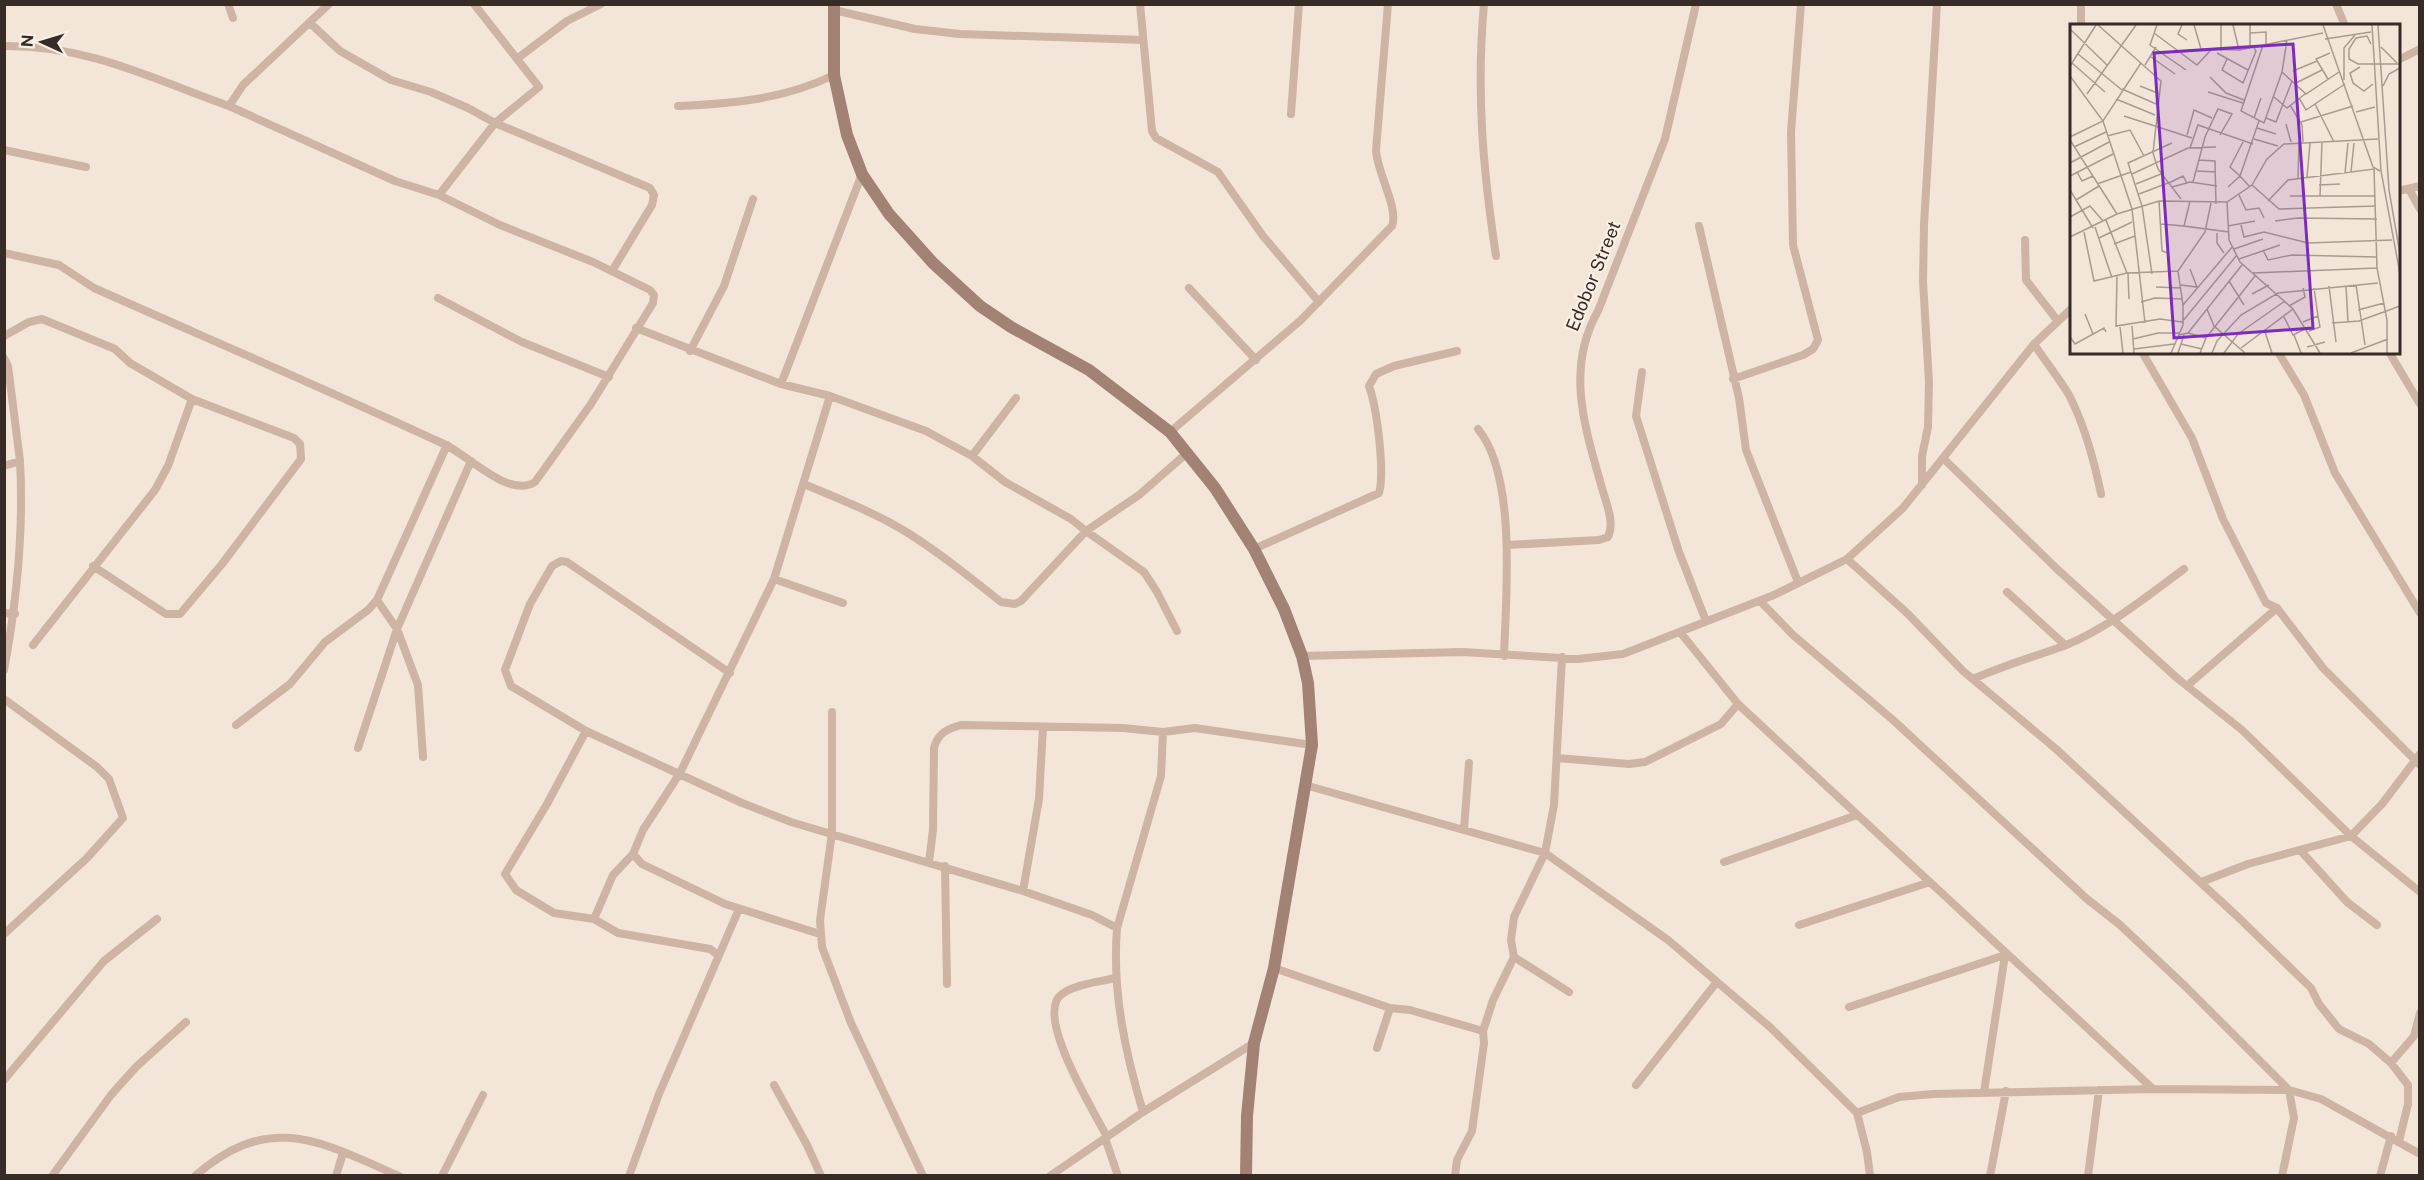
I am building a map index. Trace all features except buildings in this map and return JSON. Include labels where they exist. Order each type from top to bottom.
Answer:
[{"type":"street","points":[[228,4],[233,18]]},
{"type":"street","points":[[229,106],[243,85],[329,4]]},
{"type":"street","points":[[439,195],[495,123],[539,87],[474,4]]},
{"type":"street","points":[[518,58],[567,21],[601,4]]},
{"type":"street","points":[[1140,4],[1149,122],[1156,138],[1218,172],[1263,236],[1319,302]]},
{"type":"street","points":[[1291,114],[1299,4]]},
{"type":"street","points":[[1170,432],[1256,360],[1319,302],[1386,234],[1395,219],[1379,174],[1376,150],[1388,4]]},
{"type":"street","points":[[1485,4],[1479,58],[1481,141],[1496,256]]},
{"type":"street","name":"Edobor Street","points":[[1508,545],[1599,540],[1608,537],[1611,530],[1608,508],[1584,420],[1580,387],[1581,356],[1586,332],[1598,312],[1665,139],[1696,4]]},
{"type":"street","points":[[1733,379],[1803,355],[1814,349],[1818,340],[1793,245],[1791,132],[1801,4]]},
{"type":"street","points":[[1922,486],[1922,456],[1928,427],[1929,382],[1923,282],[1924,225],[1937,4]]},
{"type":"street","points":[[2080,24],[2081,4]]},
{"type":"street","points":[[2336,4],[2344,24]]},
{"type":"street","points":[[1143,40],[960,34],[915,30],[834,7],[834,75],[847,135],[862,174],[907,236],[958,288],[1011,327],[1089,370],[1170,432],[1215,488],[1254,549],[1284,609],[1302,656],[1308,683],[1312,745],[1274,968],[1254,1043],[1246,1116],[1246,1176]]},
{"type":"street","points":[[310,22],[340,51],[391,80],[431,92],[495,123],[650,188],[654,195],[652,205],[612,271]]},
{"type":"street","points":[[4,46],[55,49],[131,67],[229,106],[395,181],[439,195],[500,225],[612,271],[650,290],[654,295],[653,303],[609,376],[545,469],[530,486],[511,485],[447,445],[94,288],[58,265],[4,253]]},
{"type":"street","points":[[2400,59],[2420,48]]},
{"type":"street","points":[[678,106],[751,101],[801,90],[834,75]]},
{"type":"street","points":[[4,150],[86,167]]},
{"type":"street","points":[[781,384],[862,174]]},
{"type":"street","points":[[2400,191],[2420,186]]},
{"type":"street","points":[[2409,189],[2420,208]]},
{"type":"street","points":[[690,351],[724,286],[753,199]]},
{"type":"street","points":[[1699,226],[1733,379],[1746,450],[1798,582]]},
{"type":"street","points":[[2025,240],[2026,280],[2057,320]]},
{"type":"street","points":[[1190,288],[1256,360]]},
{"type":"street","points":[[438,298],[522,342],[609,376]]},
{"type":"street","points":[[1302,656],[1462,652],[1578,659],[1623,654],[1760,601],[1847,559],[1903,508],[2034,344],[2070,310]]},
{"type":"street","points":[[4,336],[29,322],[42,319],[115,349],[130,363],[192,399],[294,438],[300,444],[302,459],[222,564],[180,614],[166,614],[93,566]]},
{"type":"street","points":[[636,328],[690,351],[781,384],[830,396],[926,431],[972,456],[1005,482],[1071,519],[1144,572],[1158,591],[1177,631]]},
{"type":"street","points":[[2034,344],[2068,394],[2093,456],[2101,494]]},
{"type":"street","points":[[1254,549],[1379,493],[1382,468],[1374,400],[1369,386],[1376,374],[1394,366],[1457,351]]},
{"type":"street","points":[[2143,354],[2192,438],[2223,519],[2266,603],[2277,608],[2323,668],[2418,759],[2382,804],[2351,836],[2248,864],[2201,882]]},
{"type":"street","points":[[2279,354],[2304,395],[2335,473],[2420,613]]},
{"type":"street","points":[[2390,354],[2420,404]]},
{"type":"street","points":[[4,670],[15,614],[21,553],[20,461],[6,363]]},
{"type":"street","points":[[1642,372],[1636,417],[1680,552],[1706,621]]},
{"type":"street","points":[[594,918],[613,876],[633,854],[643,830],[680,773],[774,579],[830,396]]},
{"type":"street","points":[[972,456],[1016,398]]},
{"type":"street","points":[[33,645],[155,490],[168,466],[192,399]]},
{"type":"street","points":[[1478,429],[1488,441],[1494,456],[1508,545],[1504,656]]},
{"type":"street","points":[[237,725],[290,684],[325,642],[378,600],[447,445]]},
{"type":"street","points":[[804,484],[868,511],[907,532],[955,564],[1001,602],[1008,604],[1021,601],[1086,531],[1139,495],[1187,453]]},
{"type":"street","points":[[1944,459],[2056,568],[2176,678],[2188,685],[2278,763],[2351,836],[2420,892]]},
{"type":"street","points":[[358,748],[397,629],[471,460]]},
{"type":"street","points":[[4,466],[20,461]]},
{"type":"street","points":[[1847,559],[1907,613],[1973,679],[2056,750],[2201,882],[2311,988],[2319,1004],[2339,1029],[2369,1044],[2391,1063],[2408,1085],[2409,1093],[2400,1141]]},
{"type":"street","points":[[730,673],[567,562],[556,563],[530,604],[506,676],[511,686],[586,731],[742,803],[1023,891],[1092,915],[1117,928]]},
{"type":"street","points":[[1973,679],[2005,665],[2065,645],[2115,620],[2184,569]]},
{"type":"street","points":[[774,579],[843,603]]},
{"type":"street","points":[[2007,592],[2065,645]]},
{"type":"street","points":[[378,600],[397,629],[418,685],[423,757]]},
{"type":"street","points":[[1760,601],[1793,636],[1893,720],[2087,899],[2119,924],[2289,1090],[2294,1118],[2282,1176]]},
{"type":"street","points":[[2188,685],[2277,608]]},
{"type":"street","points":[[4,613],[15,614]]},
{"type":"street","points":[[1680,632],[1738,705],[1930,882],[2005,955],[2153,1089]]},
{"type":"street","points":[[1455,1176],[1457,1160],[1472,1131],[1484,1043],[1483,1030],[1492,1000],[1514,957],[1511,940],[1514,917],[1545,853],[1554,805],[1562,657]]},
{"type":"street","points":[[4,699],[97,767],[109,779],[123,818],[121,823],[87,858],[4,934]]},
{"type":"street","points":[[1557,758],[1629,764],[1645,762],[1720,724],[1738,705]]},
{"type":"street","points":[[832,712],[832,833],[820,934],[830,970],[851,1023],[922,1176]]},
{"type":"street","points":[[929,862],[933,830],[934,748],[942,733],[962,725],[1123,728],[1163,732],[1195,728],[1312,745]]},
{"type":"street","points":[[1023,891],[1039,799],[1043,727]]},
{"type":"street","points":[[586,731],[562,772],[547,804],[505,874],[516,890],[554,913],[594,918],[618,933],[710,949],[718,955]]},
{"type":"street","points":[[1143,1112],[1124,1041],[1115,978],[1117,928],[1161,776],[1163,732]]},
{"type":"street","points":[[1464,829],[1469,763]]},
{"type":"street","points":[[1305,785],[1545,853],[1668,940],[1771,1028],[1857,1113],[1867,1152],[1870,1176]]},
{"type":"street","points":[[1724,862],[1857,816]]},
{"type":"street","points":[[2300,850],[2347,902],[2376,924]]},
{"type":"street","points":[[633,854],[642,864],[738,909],[820,934]]},
{"type":"street","points":[[945,866],[947,984]]},
{"type":"street","points":[[1799,925],[1930,882]]},
{"type":"street","points":[[629,1176],[642,1135],[738,909]]},
{"type":"street","points":[[4,1080],[104,961],[157,919]]},
{"type":"street","points":[[1849,1007],[2005,955]]},
{"type":"street","points":[[1984,1092],[2005,955]]},
{"type":"street","points":[[1514,957],[1569,992]]},
{"type":"street","points":[[1274,968],[1390,1008],[1410,1010],[1483,1030]]},
{"type":"street","points":[[1115,978],[1085,985],[1061,994],[1055,1003],[1053,1014],[1063,1049],[1106,1138],[1118,1176]]},
{"type":"street","points":[[1636,1085],[1716,982]]},
{"type":"street","points":[[1377,1048],[1390,1008]]},
{"type":"street","points":[[2391,1063],[2414,1036],[2420,1013]]},
{"type":"street","points":[[52,1176],[111,1095],[136,1067],[186,1022]]},
{"type":"street","points":[[1050,1176],[1143,1112],[1254,1043]]},
{"type":"street","points":[[774,1085],[821,1176]]},
{"type":"street","points":[[1857,1113],[1899,1097],[1984,1092],[2153,1089],[2289,1090],[2321,1099],[2420,1154]]},
{"type":"street","points":[[2088,1176],[2099,1090]]},
{"type":"street","points":[[1990,1176],[2006,1091]]},
{"type":"street","points":[[2409,1093],[2420,1098]]},
{"type":"street","points":[[442,1176],[483,1095]]},
{"type":"street","points":[[2380,1176],[2391,1136]]},
{"type":"street","points":[[195,1176],[229,1151],[262,1138],[292,1137],[343,1153],[399,1176]]},
{"type":"street","points":[[336,1176],[343,1153]]}]
